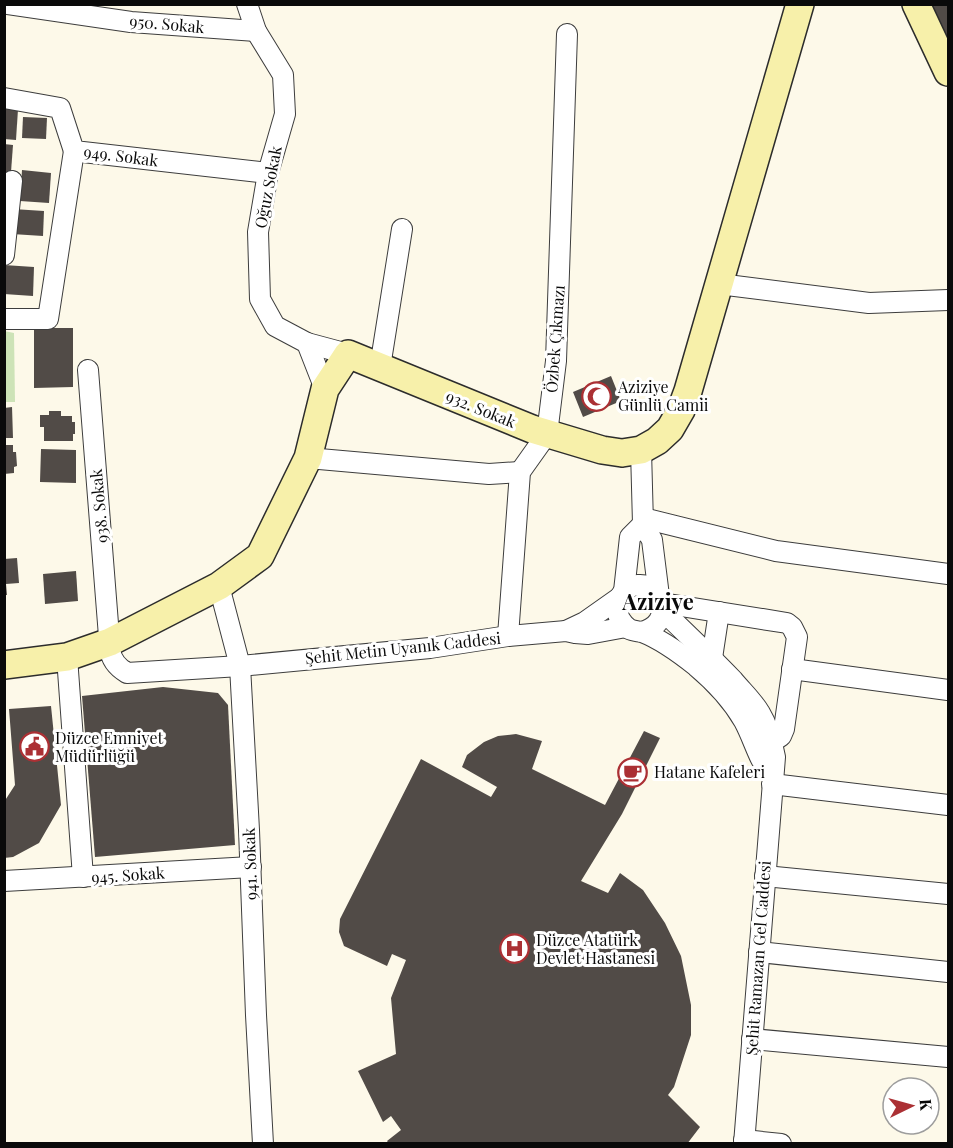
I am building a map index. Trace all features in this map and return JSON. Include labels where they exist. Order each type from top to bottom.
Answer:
[{"type":"street","name":"950. Sokak","points":[[8,4],[131,13],[256,31]]},
{"type":"street","name":"Oğuz Sokak","points":[[247,4],[256,31],[283,75],[285,114],[268,173],[258,232],[260,299],[275,326],[307,343],[348,354]]},
{"type":"street","points":[[633,629],[649,630],[656,626],[661,619],[662,604],[652,540],[643,521],[641,450],[657,441],[670,429],[681,410],[688,391],[800,4]]},
{"type":"street","points":[[916,4],[948,72]]},
{"type":"street","name":"Özbek Çıkmazı","points":[[520,472],[547,434],[556,362],[567,34]]},
{"type":"street","name":"949. Sokak","points":[[4,99],[60,108],[74,150],[268,173]]},
{"type":"street","points":[[4,319],[48,319],[74,150]]},
{"type":"street","points":[[4,255],[12,181]]},
{"type":"street","points":[[380,367],[402,229]]},
{"type":"street","points":[[719,284],[869,303],[948,300]]},
{"type":"street","points":[[307,343],[325,389]]},
{"type":"street","points":[[4,664],[67,657],[110,642],[219,586],[260,556],[308,458],[325,389],[348,354]]},
{"type":"street","name":"932. Sokak","points":[[348,354],[547,434],[602,450],[622,453],[641,450]]},
{"type":"street","name":"938. Sokak","points":[[88,370],[113,661],[127,672],[240,666]]},
{"type":"street","points":[[308,458],[489,474],[520,472],[508,636]]},
{"type":"street","points":[[643,521],[776,551],[948,574]]},
{"type":"street","points":[[643,521],[630,537],[622,595],[617,606],[620,621],[681,655],[722,691],[743,720],[772,778],[948,805]]},
{"type":"street","points":[[622,595],[631,587],[639,585],[654,590],[662,604],[760,712],[772,742],[781,736],[784,729],[797,637],[792,627],[787,623],[662,604]]},
{"type":"street","name":"941. Sokak","points":[[219,586],[240,666],[251,867],[255,1015],[263,1143]]},
{"type":"street","name":"Şehit Metin Uyanık Caddesi","points":[[566,631],[594,616],[622,595]]},
{"type":"street","points":[[712,658],[719,612]]},
{"type":"street","name":"Şehit Metin Uyanık Caddesi","points":[[240,666],[430,648],[508,636],[566,631],[588,634],[633,629]]},
{"type":"street","points":[[67,657],[83,877]]},
{"type":"street","points":[[792,669],[948,690]]},
{"type":"street","name":"Şehit Ramazan Gel Caddesi","points":[[744,1142],[775,757],[772,742]]},
{"type":"street","name":"945. Sokak","points":[[4,881],[251,867]]},
{"type":"street","points":[[765,876],[948,894]]},
{"type":"street","points":[[759,952],[948,972]]},
{"type":"street","points":[[752,1039],[948,1057]]},
{"type":"street","points":[[744,1142],[782,1143]]},
{"type":"green space","points":[[4,331],[14,333],[15,402],[5,402]]},
{"type":"building","points":[[927,4],[948,4],[948,50]]},
{"type":"building","points":[[4,108],[18,109],[16,140],[4,139]]},
{"type":"building","points":[[23,117],[47,118],[46,139],[22,138]]},
{"type":"building","points":[[4,144],[13,145],[11,172],[4,172]]},
{"type":"building","points":[[22,170],[51,173],[49,203],[20,201]]},
{"type":"building","points":[[13,209],[44,211],[43,236],[12,234]]},
{"type":"building","points":[[4,265],[34,267],[33,296],[4,294]]},
{"type":"building","points":[[34,328],[73,328],[73,387],[34,388]]},
{"type":"building","name":"Aziziye Günlü Camii","points":[[611,376],[621,401],[583,417],[573,392]]},
{"type":"building","points":[[12,407],[13,438],[4,438],[4,408]]},
{"type":"building","points":[[49,411],[61,411],[61,416],[72,416],[72,422],[75,422],[73,441],[44,441],[44,427],[40,427],[40,415],[49,415]]},
{"type":"building","points":[[4,445],[13,445],[13,452],[16,452],[17,466],[14,467],[14,473],[4,474]]},
{"type":"building","points":[[41,449],[76,450],[76,483],[40,482]]},
{"type":"building","points":[[17,558],[19,583],[6,584],[7,595],[4,595],[4,559]]},
{"type":"building","points":[[76,571],[78,601],[45,604],[43,574]]},
{"type":"building","points":[[163,687],[218,693],[228,705],[235,845],[95,857],[82,696]]},
{"type":"building","name":"Düzce Emniyet Müdürlüğü","points":[[51,706],[61,805],[39,843],[13,857],[4,858],[4,802],[15,785],[9,709]]},
{"type":"building","name":"Düzce Atatürk Devlet Hastanesi","points":[[644,731],[660,738],[622,814],[581,881],[608,893],[620,873],[643,890],[665,923],[681,956],[691,1005],[691,1035],[674,1087],[668,1095],[700,1127],[687,1144],[389,1144],[387,1141],[401,1130],[391,1116],[383,1122],[358,1071],[396,1054],[391,998],[406,960],[392,954],[387,966],[344,946],[339,932],[340,919],[421,759],[491,797],[497,787],[462,767],[467,755],[484,742],[498,736],[516,734],[542,741],[532,769],[605,805]]},
{"type":"place","name":"Aziziye Günlü Camii","points":[[597,396]]},
{"type":"place","name":"Düzce Emniyet Müdürlüğü","points":[[34,747]]},
{"type":"place","name":"Hatane Kafeleri","points":[[633,772]]},
{"type":"place","name":"Düzce Atatürk Devlet Hastanesi","points":[[515,949]]},
{"type":"district","name":"Aziziye","points":[[658,602]]}]
